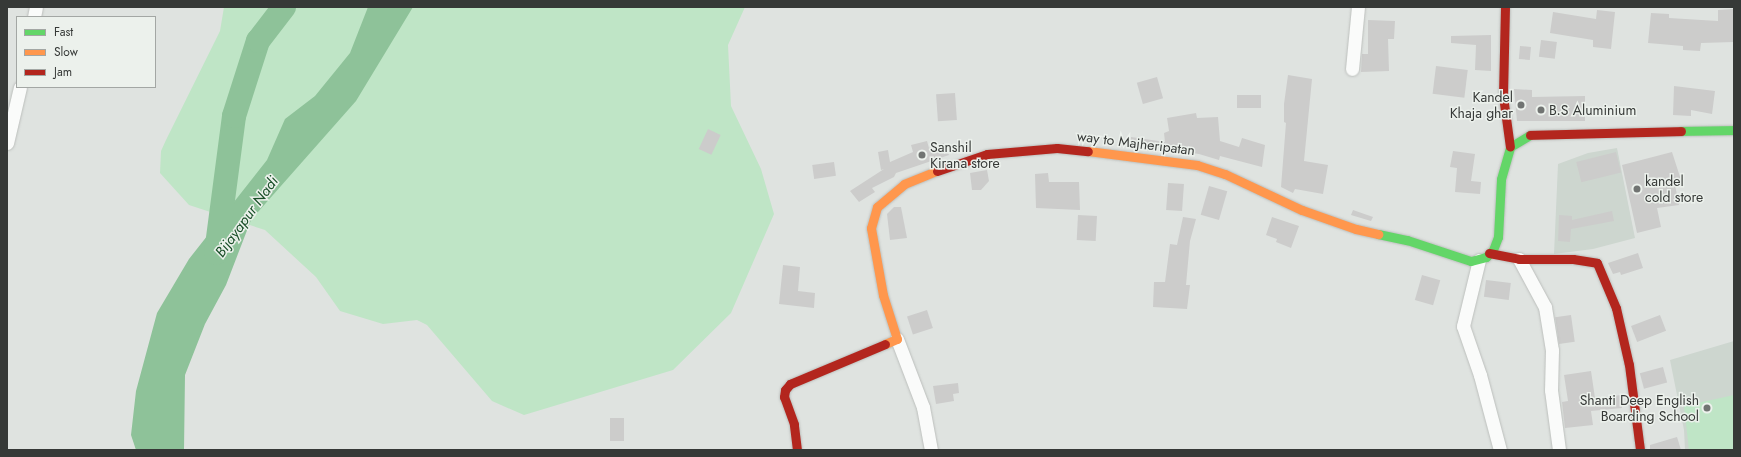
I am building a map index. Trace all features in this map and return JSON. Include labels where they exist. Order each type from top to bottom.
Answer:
[{"type":"main road","points":[[1484,257],[1498,237],[1501,179],[1510,147],[1502,96],[1505,7]]},
{"type":"main road","points":[[1510,147],[1534,133],[1734,130]]},
{"type":"main road","name":"way to Majheripatan","points":[[897,339],[883,295],[871,234],[872,219],[877,207],[904,184],[986,154],[1057,148],[1155,158],[1197,165],[1225,174],[1302,210],[1356,229],[1407,240],[1457,258],[1484,257],[1519,259],[1573,259],[1597,263],[1616,308],[1629,365],[1640,450]]},
{"type":"main road","points":[[797,450],[794,424],[784,397],[785,390],[790,384],[897,339]]},
{"type":"street","points":[[1352,68],[1358,7]]},
{"type":"street","points":[[7,143],[20,88]]},
{"type":"street","points":[[1484,257],[1463,326],[1480,375],[1500,450]]},
{"type":"street","points":[[1519,259],[1545,307],[1552,350],[1551,390],[1559,450]]},
{"type":"street","points":[[897,339],[923,407],[931,450]]},
{"type":"shaded area","points":[[224,7],[745,7],[728,45],[731,106],[761,169],[774,214],[731,313],[673,370],[524,415],[492,401],[427,325],[417,320],[383,324],[340,311],[316,277],[265,230],[189,205],[160,173],[161,151],[220,31]]},
{"type":"shaded area","points":[[1617,148],[1635,238],[1593,249],[1554,254],[1558,164],[1588,153]]},
{"type":"shaded area","name":"Shanti Deep English Boarding School","points":[[1734,341],[1734,450],[1685,450],[1684,430],[1670,360]]},
{"type":"shaded area","points":[[1734,395],[1734,450],[1689,450],[1684,406]]},
{"type":"water","name":"Bijayapur Nadi","points":[[368,7],[413,7],[356,101],[251,220],[226,285],[205,324],[185,375],[184,450],[136,450],[131,435],[136,391],[157,313],[189,259],[267,160],[285,119],[315,96],[350,53]]},
{"type":"building","points":[[1734,9],[1734,42],[1701,43],[1700,51],[1683,50],[1683,46],[1648,43],[1651,13],[1669,14],[1669,18],[1718,21],[1718,10]]},
{"type":"building","points":[[1597,10],[1615,12],[1611,49],[1593,47],[1593,40],[1550,33],[1553,12],[1596,19]]},
{"type":"building","points":[[1368,20],[1395,21],[1394,39],[1388,39],[1389,71],[1361,72],[1362,54],[1368,54]]},
{"type":"building","points":[[1491,35],[1491,71],[1475,70],[1476,45],[1451,43],[1451,36]]},
{"type":"building","points":[[1541,40],[1557,42],[1555,59],[1539,57]]},
{"type":"building","points":[[1520,46],[1531,47],[1530,60],[1519,59]]},
{"type":"building","points":[[1436,66],[1468,70],[1464,98],[1433,94]]},
{"type":"building","points":[[1288,75],[1312,79],[1304,161],[1328,165],[1323,194],[1295,189],[1293,193],[1281,187],[1286,123],[1284,122],[1284,104]]},
{"type":"building","points":[[1157,77],[1163,98],[1143,104],[1137,83]]},
{"type":"building","points":[[1674,86],[1715,91],[1712,114],[1691,110],[1691,116],[1673,115]]},
{"type":"building","points":[[1514,89],[1532,90],[1532,97],[1585,96],[1585,121],[1517,121]]},
{"type":"building","points":[[955,93],[957,120],[938,121],[936,94]]},
{"type":"building","points":[[1237,95],[1261,95],[1261,108],[1237,108]]},
{"type":"building","points":[[1196,113],[1197,118],[1218,117],[1220,141],[1239,147],[1242,138],[1265,145],[1262,167],[1220,156],[1219,160],[1199,154],[1131,144],[1131,137],[1165,142],[1164,133],[1169,131],[1167,118]]},
{"type":"building","points":[[708,129],[721,135],[711,155],[699,149]]},
{"type":"building","points":[[927,141],[929,148],[944,143],[949,155],[896,173],[894,177],[872,188],[875,192],[859,202],[850,191],[884,169],[881,170],[878,152],[888,150],[890,162],[913,152],[911,145]]},
{"type":"building","points":[[1453,151],[1475,154],[1471,181],[1481,182],[1480,194],[1455,192],[1457,168],[1450,167]]},
{"type":"building","points":[[1616,152],[1621,172],[1581,182],[1576,162]]},
{"type":"building","points":[[1672,152],[1682,183],[1675,185],[1679,205],[1657,208],[1661,227],[1637,233],[1622,165]]},
{"type":"building","points":[[834,162],[836,176],[814,179],[812,165]]},
{"type":"building","points":[[987,170],[989,181],[981,190],[972,190],[970,173]]},
{"type":"building","points":[[1048,173],[1049,182],[1079,182],[1080,210],[1036,208],[1035,174]]},
{"type":"building","points":[[1168,183],[1184,184],[1182,211],[1166,210]]},
{"type":"building","points":[[1209,186],[1227,191],[1219,220],[1201,215]]},
{"type":"building","points":[[894,207],[901,207],[907,238],[890,240],[887,214]]},
{"type":"building","points":[[1353,210],[1373,217],[1371,221],[1351,215]]},
{"type":"building","points":[[1612,211],[1614,221],[1571,229],[1570,242],[1558,241],[1559,215],[1572,216],[1572,220]]},
{"type":"building","points":[[1078,215],[1097,216],[1096,241],[1077,240]]},
{"type":"building","points":[[1183,217],[1196,219],[1190,241],[1186,285],[1190,285],[1187,309],[1153,307],[1154,282],[1165,282],[1170,244],[1177,245]]},
{"type":"building","points":[[1272,217],[1299,226],[1291,248],[1276,242],[1277,239],[1266,235]]},
{"type":"building","points":[[1638,253],[1643,268],[1621,275],[1620,272],[1613,274],[1608,263]]},
{"type":"building","points":[[783,265],[800,267],[798,291],[815,293],[814,308],[779,304]]},
{"type":"building","points":[[1422,275],[1440,280],[1433,305],[1415,300]]},
{"type":"building","points":[[1486,280],[1511,283],[1509,300],[1484,297]]},
{"type":"building","points":[[927,310],[933,328],[913,335],[907,316]]},
{"type":"building","points":[[1571,315],[1575,342],[1559,344],[1555,317]]},
{"type":"building","points":[[1660,315],[1666,331],[1637,342],[1631,326]]},
{"type":"building","points":[[1663,367],[1667,382],[1644,389],[1640,373]]},
{"type":"building","points":[[1591,371],[1595,398],[1621,395],[1622,408],[1591,411],[1593,425],[1565,428],[1562,402],[1568,401],[1564,375]]},
{"type":"building","points":[[958,383],[959,393],[953,394],[954,401],[936,404],[933,386]]},
{"type":"building","points":[[610,418],[624,418],[624,441],[610,441]]},
{"type":"building","points":[[1677,437],[1681,450],[1650,450],[1650,445]]},
{"type":"waterway","name":"Bijayapur Nadi","points":[[216,253],[234,116],[258,41],[284,7]]},
{"type":"traffic: fast","points":[[1681,131],[1734,130]]},
{"type":"traffic: fast","points":[[1378,234],[1407,240],[1471,261],[1486,257],[1493,250],[1498,237],[1501,179],[1510,147],[1530,135]]},
{"type":"traffic: slow","points":[[1088,151],[1197,165],[1225,174],[1302,210],[1356,229],[1378,234]]},
{"type":"traffic: slow","points":[[885,344],[897,339],[883,295],[871,228],[877,207],[904,184],[937,171]]},
{"type":"traffic: jam","points":[[1505,7],[1503,96],[1510,147]]},
{"type":"traffic: jam","points":[[1530,135],[1681,131]]},
{"type":"traffic: jam","points":[[937,171],[987,154],[1057,148],[1088,151]]},
{"type":"traffic: jam","points":[[1489,253],[1519,259],[1573,259],[1597,263],[1616,308],[1629,365],[1640,450]]},
{"type":"traffic: jam","points":[[797,450],[794,424],[784,397],[785,390],[790,384],[885,344]]},
{"type":"place","name":"Kandel Khaja ghar","points":[[1521,105]]},
{"type":"place","name":"B.S Aluminium","points":[[1541,110]]},
{"type":"place","name":"Sanshil Kirana store","points":[[922,155]]},
{"type":"place","name":"kandel cold store","points":[[1637,189]]},
{"type":"place","name":"Shanti Deep English Boarding School","points":[[1707,408]]}]
